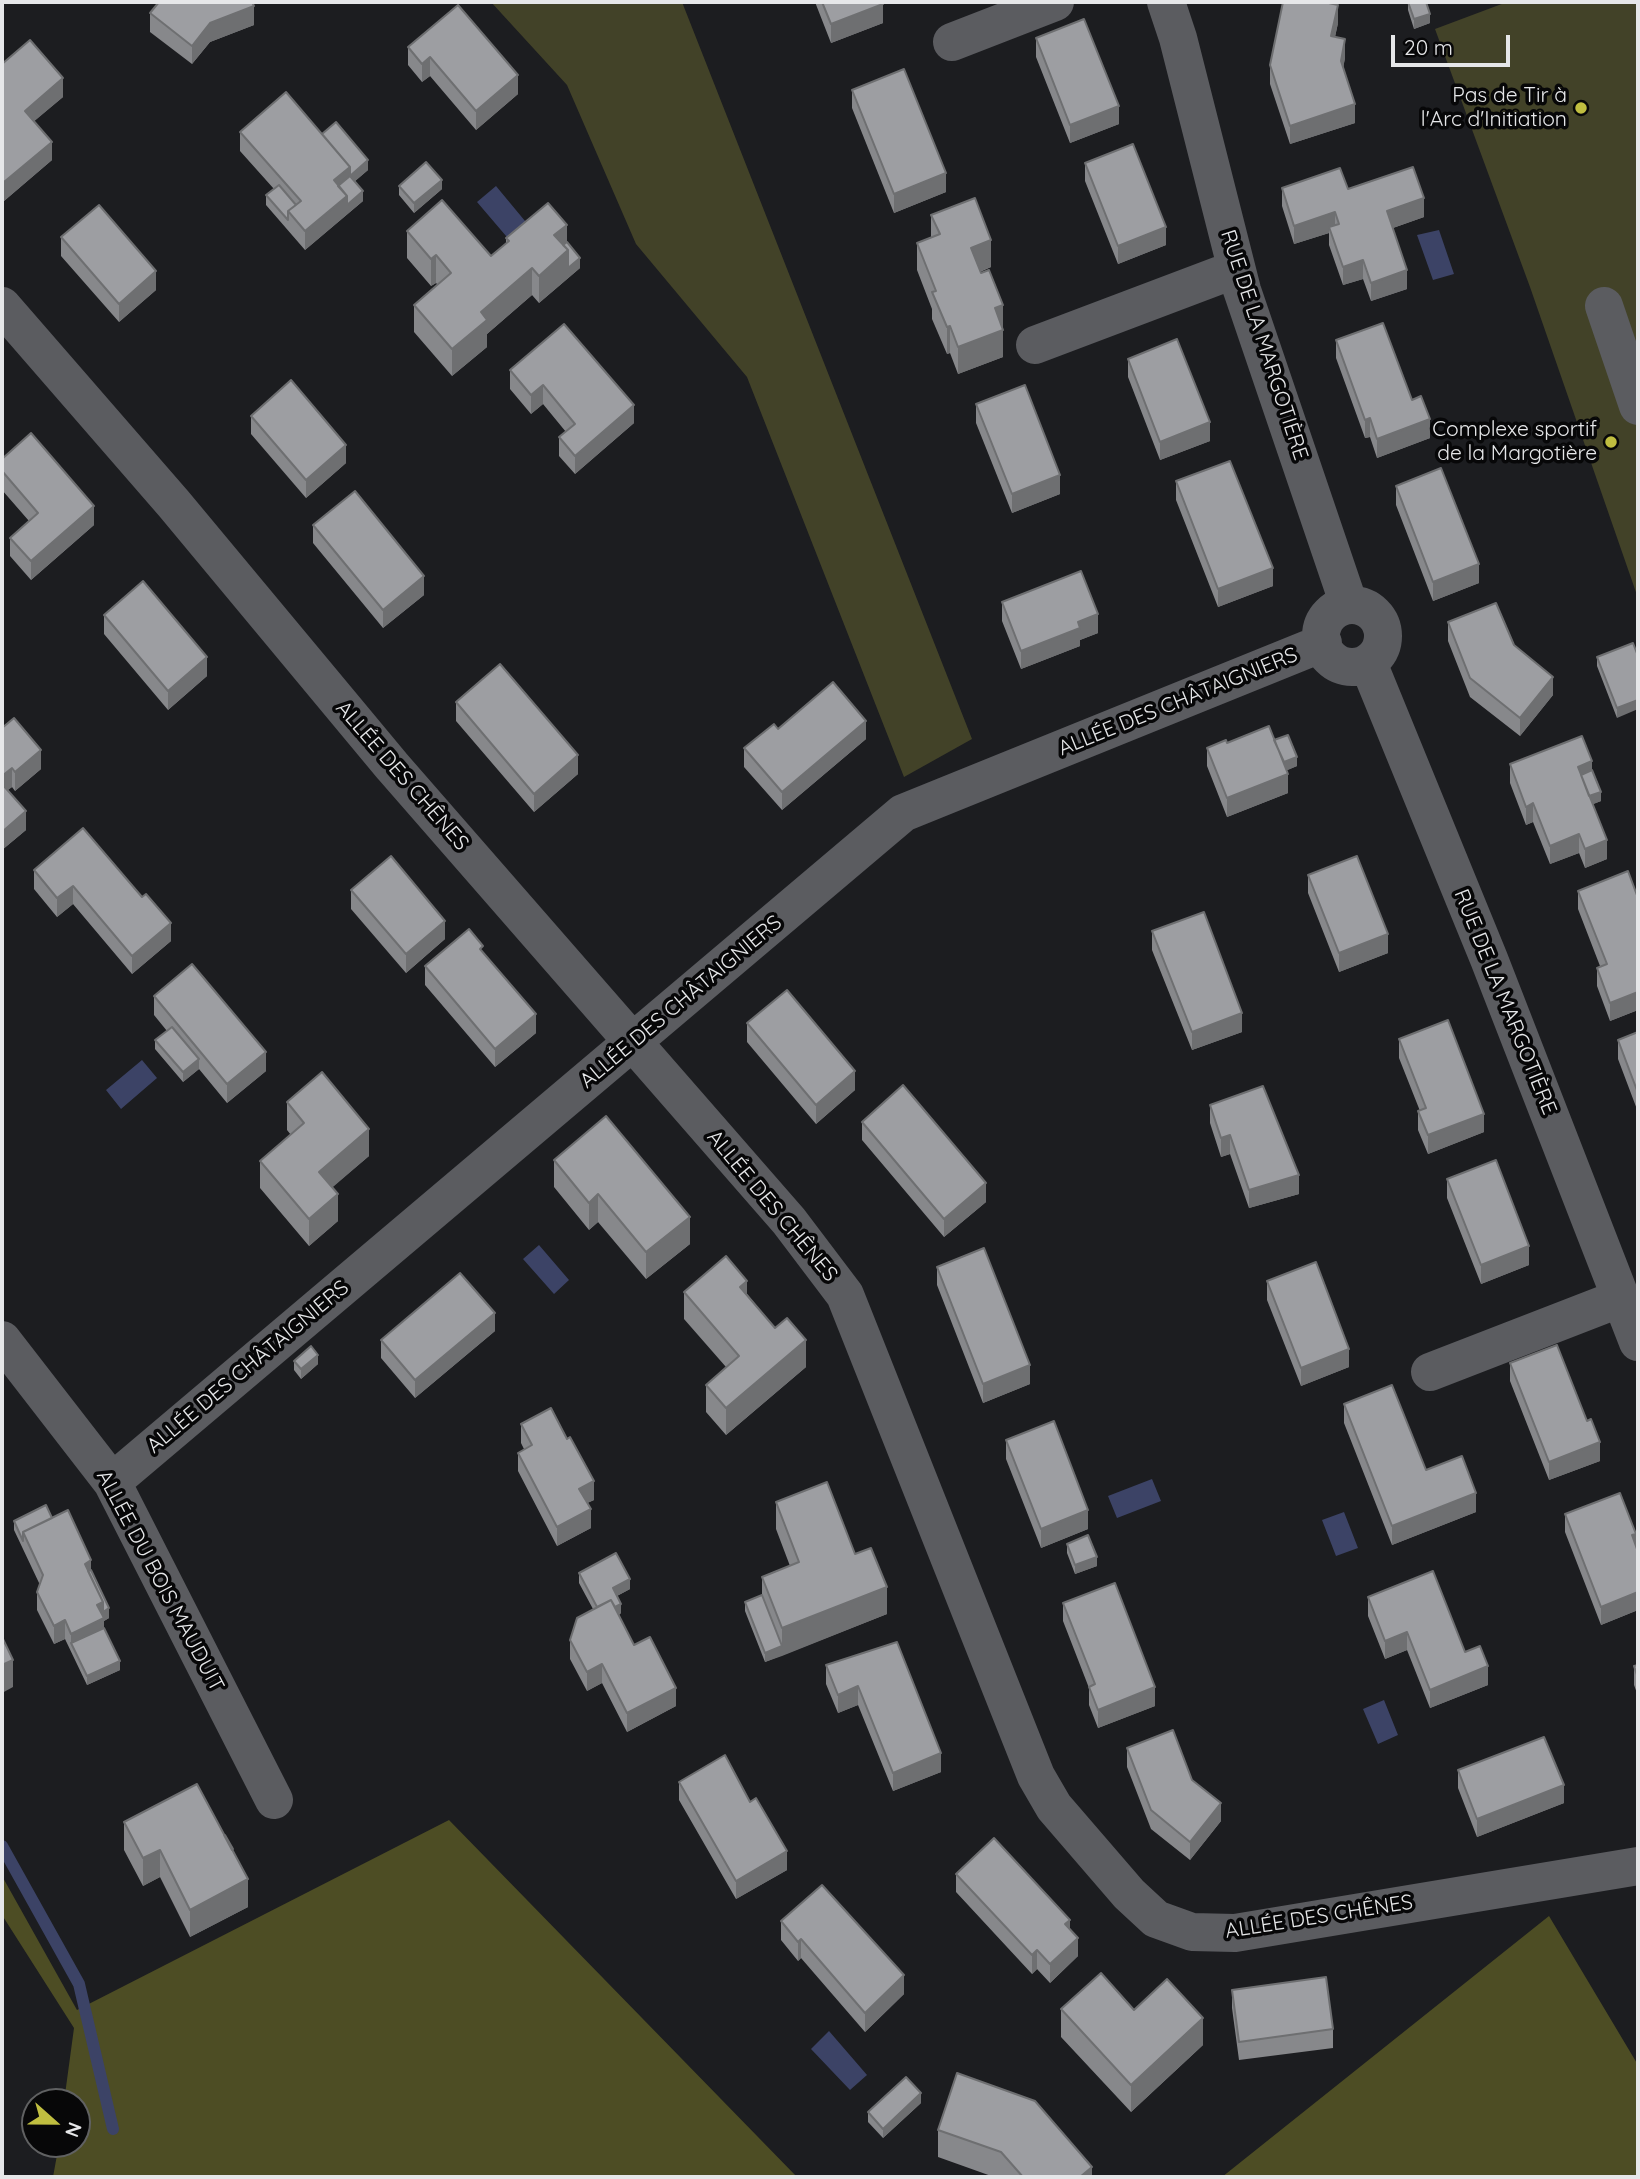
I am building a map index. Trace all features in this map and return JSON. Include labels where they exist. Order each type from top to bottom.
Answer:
[{"type":"street","points":[[952,41],[1055,2]]},
{"type":"street","name":"RUE DE LA MARGOTIÈRE","points":[[1166,2],[1178,38],[1237,269],[1349,605]]},
{"type":"street","points":[[1035,345],[1237,269]]},
{"type":"street","name":"ALLÉE DES CHÊNES","points":[[2,306],[174,504],[392,766],[789,1221],[845,1295],[1036,1776],[1054,1807],[1129,1894],[1156,1919],[1192,1932],[1235,1933],[1638,1866]]},
{"type":"street","points":[[1604,306],[1638,407]]},
{"type":"street","points":[[1349,605],[1362,606],[1371,611],[1382,628],[1380,648],[1368,663],[1348,666],[1338,663],[1329,657],[1322,643],[1322,628],[1326,619],[1333,611],[1349,605]]},
{"type":"street","name":"ALLÉE DES CHÂTAIGNIERS","points":[[112,1482],[903,813],[1322,643]]},
{"type":"street","name":"RUE DE LA MARGOTIÈRE","points":[[1368,663],[1489,959],[1638,1342]]},
{"type":"street","points":[[1430,1371],[1621,1298]]},
{"type":"street","name":"ALLÉE DU BOIS MAUDUIT","points":[[2,1340],[112,1482],[274,1800]]},
{"type":"shaded area","points":[[491,2],[682,2],[972,739],[904,777],[747,377],[636,244],[567,85]]},
{"type":"shaded area","name":"Complexe sportif de la Margotière","points":[[1507,2],[1638,2],[1638,598],[1530,287],[1435,29]]},
{"type":"shaded area","points":[[449,1820],[797,2177],[53,2177],[56,2158],[91,2158],[91,2088],[66,2088],[74,2028],[2,1915],[2,1876],[77,2010]]},
{"type":"shaded area","points":[[1549,1916],[1638,2065],[1638,2177],[1222,2177]]},
{"type":"water","points":[[496,186],[530,227],[512,243],[477,202]]},
{"type":"water","points":[[1439,230],[1454,274],[1433,280],[1417,235]]},
{"type":"water","points":[[142,1060],[157,1078],[121,1109],[106,1090]]},
{"type":"water","points":[[539,1245],[569,1280],[554,1294],[523,1259]]},
{"type":"water","points":[[1152,1479],[1161,1501],[1117,1518],[1108,1496]]},
{"type":"water","points":[[1344,1512],[1358,1548],[1336,1556],[1322,1520]]},
{"type":"water","points":[[1384,1700],[1398,1735],[1378,1744],[1363,1709]]},
{"type":"water","points":[[829,2031],[867,2075],[850,2090],[811,2049]]},
{"type":"building","points":[[159,2],[252,2],[254,6],[210,23],[192,46],[150,13]]},
{"type":"building","points":[[822,2],[882,2],[883,4],[831,24]]},
{"type":"building","points":[[1283,2],[1324,2],[1338,5],[1331,36],[1345,39],[1341,61],[1355,104],[1290,126],[1270,65]]},
{"type":"building","points":[[1408,2],[1426,2],[1430,14],[1414,19]]},
{"type":"building","points":[[458,5],[518,75],[476,111],[430,57],[422,64],[408,47]]},
{"type":"building","points":[[1084,19],[1119,106],[1070,125],[1036,38]]},
{"type":"building","points":[[30,40],[63,78],[25,111],[52,142],[4,182],[2,64]]},
{"type":"building","points":[[904,69],[946,173],[894,194],[852,90]]},
{"type":"building","points":[[286,92],[350,167],[334,180],[347,196],[305,231],[288,211],[301,201],[240,132]]},
{"type":"building","points":[[336,122],[368,160],[350,176],[350,167],[322,134]]},
{"type":"building","points":[[1133,144],[1166,227],[1118,246],[1085,163]]},
{"type":"building","points":[[426,162],[442,180],[414,203],[399,186]]},
{"type":"building","points":[[1413,167],[1424,198],[1387,211],[1407,270],[1371,283],[1363,260],[1343,267],[1329,227],[1339,224],[1335,212],[1294,226],[1282,188],[1340,168],[1348,189]]},
{"type":"building","points":[[350,176],[363,191],[347,205],[347,196],[338,186]]},
{"type":"building","points":[[279,185],[296,205],[288,211],[288,220],[266,195]]},
{"type":"building","points":[[975,198],[991,240],[971,248],[981,273],[989,270],[1003,305],[995,308],[1003,330],[958,347],[932,292],[936,291],[917,243],[940,234],[931,215]]},
{"type":"building","points":[[442,200],[491,256],[509,241],[506,238],[548,203],[567,225],[554,235],[568,250],[539,276],[532,268],[481,312],[487,320],[452,349],[414,305],[451,273],[436,255],[431,259],[407,231]]},
{"type":"building","points":[[99,205],[156,271],[119,304],[61,237]]},
{"type":"building","points":[[567,242],[580,258],[568,268],[568,250],[563,245]]},
{"type":"building","points":[[1383,323],[1412,400],[1421,396],[1430,419],[1377,439],[1370,418],[1365,420],[1336,340]]},
{"type":"building","points":[[564,324],[634,405],[575,456],[559,437],[575,424],[543,385],[531,395],[510,370]]},
{"type":"building","points":[[1177,339],[1210,422],[1160,442],[1128,359]]},
{"type":"building","points":[[291,380],[346,445],[306,480],[251,416]]},
{"type":"building","points":[[1025,385],[1060,475],[1012,494],[976,404]]},
{"type":"building","points":[[31,433],[94,506],[31,561],[10,538],[38,513],[2,471],[2,459]]},
{"type":"building","points":[[1230,461],[1273,568],[1218,589],[1176,481]]},
{"type":"building","points":[[1441,468],[1479,564],[1433,582],[1396,486]]},
{"type":"building","points":[[355,491],[424,576],[383,610],[313,525]]},
{"type":"building","points":[[1081,571],[1098,614],[1078,622],[1080,628],[1021,651],[1002,602]]},
{"type":"building","points":[[143,581],[207,657],[168,691],[104,615]]},
{"type":"building","points":[[1496,603],[1514,645],[1553,677],[1520,718],[1470,678],[1448,622]]},
{"type":"building","points":[[1633,643],[1638,656],[1638,700],[1617,708],[1597,657]]},
{"type":"building","points":[[500,664],[578,755],[534,794],[456,702]]},
{"type":"building","points":[[833,682],[866,721],[782,792],[744,748],[774,724],[778,729]]},
{"type":"building","points":[[14,718],[41,750],[15,772],[12,768],[2,776],[2,728]]},
{"type":"building","points":[[1269,726],[1288,774],[1227,798],[1207,748]]},
{"type":"building","points":[[1288,735],[1297,757],[1284,762],[1274,740]]},
{"type":"building","points":[[1582,736],[1592,761],[1578,767],[1607,840],[1585,849],[1579,834],[1550,846],[1533,803],[1526,807],[1510,764]]},
{"type":"building","points":[[1592,770],[1601,792],[1589,796],[1581,775]]},
{"type":"building","points":[[2,784],[26,811],[2,832]]},
{"type":"building","points":[[83,828],[142,897],[146,894],[171,923],[132,956],[73,886],[57,898],[34,870]]},
{"type":"building","points":[[391,856],[445,921],[406,954],[351,890]]},
{"type":"building","points":[[1357,856],[1388,934],[1339,953],[1308,875]]},
{"type":"building","points":[[1628,871],[1638,898],[1638,992],[1610,1003],[1597,968],[1607,964],[1578,891]]},
{"type":"building","points":[[1204,912],[1242,1013],[1192,1032],[1152,931]]},
{"type":"building","points":[[469,929],[483,946],[480,949],[536,1014],[495,1049],[425,966]]},
{"type":"building","points":[[192,964],[266,1052],[227,1084],[154,996]]},
{"type":"building","points":[[787,990],[855,1071],[816,1105],[747,1023]]},
{"type":"building","points":[[1448,1020],[1484,1114],[1428,1135],[1418,1111],[1426,1108],[1399,1039]]},
{"type":"building","points":[[172,1027],[199,1059],[183,1072],[155,1040]]},
{"type":"building","points":[[1638,1032],[1638,1093],[1618,1040]]},
{"type":"building","points":[[322,1072],[369,1129],[319,1172],[338,1194],[309,1219],[260,1161],[304,1123],[287,1102]]},
{"type":"building","points":[[903,1085],[986,1183],[944,1219],[862,1122]]},
{"type":"building","points":[[1263,1086],[1299,1175],[1249,1190],[1230,1135],[1221,1138],[1210,1105]]},
{"type":"building","points":[[606,1116],[690,1217],[646,1252],[598,1194],[589,1203],[554,1160]]},
{"type":"building","points":[[1496,1160],[1529,1246],[1481,1265],[1447,1179]]},
{"type":"building","points":[[984,1248],[1030,1365],[983,1384],[937,1267]]},
{"type":"building","points":[[726,1256],[747,1281],[740,1287],[775,1328],[787,1318],[806,1340],[726,1408],[706,1385],[739,1356],[684,1292]]},
{"type":"building","points":[[1316,1262],[1349,1349],[1301,1368],[1267,1281]]},
{"type":"building","points":[[460,1273],[495,1313],[415,1380],[381,1340]]},
{"type":"building","points":[[1557,1345],[1587,1421],[1591,1419],[1600,1442],[1549,1462],[1510,1363]]},
{"type":"building","points":[[311,1346],[318,1355],[301,1369],[294,1361]]},
{"type":"building","points":[[1392,1385],[1426,1470],[1462,1456],[1476,1493],[1392,1526],[1344,1404]]},
{"type":"building","points":[[551,1408],[594,1481],[579,1489],[591,1509],[557,1527],[518,1453],[532,1445],[521,1424]]},
{"type":"building","points":[[1054,1421],[1088,1510],[1041,1529],[1006,1440]]},
{"type":"building","points":[[827,1482],[855,1554],[871,1548],[887,1587],[782,1628],[762,1577],[799,1562],[776,1502]]},
{"type":"building","points":[[1620,1493],[1636,1534],[1632,1535],[1638,1552],[1638,1592],[1601,1607],[1565,1514]]},
{"type":"building","points":[[46,1505],[52,1518],[23,1532],[23,1541],[14,1521]]},
{"type":"building","points":[[68,1510],[91,1560],[85,1564],[103,1602],[97,1605],[104,1618],[71,1634],[65,1620],[54,1626],[37,1592],[43,1575],[23,1532]]},
{"type":"building","points":[[1088,1535],[1097,1557],[1075,1565],[1067,1544]]},
{"type":"building","points":[[616,1553],[630,1579],[613,1588],[621,1604],[615,1607],[611,1600],[597,1607],[579,1573]]},
{"type":"building","points":[[91,1570],[109,1608],[103,1612],[103,1602],[88,1571]]},
{"type":"building","points":[[1433,1571],[1465,1652],[1480,1646],[1488,1666],[1430,1690],[1407,1632],[1385,1641],[1368,1597]]},
{"type":"building","points":[[1115,1583],[1155,1687],[1098,1710],[1089,1687],[1095,1684],[1063,1603]]},
{"type":"building","points":[[762,1595],[782,1646],[765,1653],[745,1602]]},
{"type":"building","points":[[611,1600],[634,1645],[650,1637],[676,1688],[627,1713],[602,1664],[587,1672],[570,1640],[577,1618]]},
{"type":"building","points":[[104,1628],[120,1661],[87,1676],[71,1643]]},
{"type":"building","points":[[2,1637],[13,1660],[2,1665]]},
{"type":"building","points":[[897,1642],[941,1753],[893,1773],[858,1686],[838,1695],[826,1665]]},
{"type":"building","points":[[1173,1730],[1192,1780],[1221,1803],[1190,1842],[1151,1810],[1127,1748]]},
{"type":"building","points":[[1544,1737],[1564,1785],[1477,1819],[1458,1770]]},
{"type":"building","points":[[725,1755],[750,1802],[756,1798],[787,1851],[736,1881],[679,1782]]},
{"type":"building","points":[[197,1784],[248,1879],[190,1910],[160,1850],[143,1858],[124,1822]]},
{"type":"building","points":[[994,1838],[1070,1920],[1065,1924],[1078,1938],[1050,1964],[1037,1950],[1032,1955],[956,1874]]},
{"type":"building","points":[[822,1885],[904,1975],[865,2013],[801,1939],[798,1942],[781,1921]]},
{"type":"building","points":[[1101,1973],[1134,2010],[1167,1979],[1203,2018],[1131,2085],[1061,2009]]},
{"type":"building","points":[[1326,1977],[1333,2029],[1239,2042],[1232,1990]]},
{"type":"building","points":[[957,2073],[1035,2101],[1092,2167],[1080,2177],[1023,2177],[1001,2152],[938,2130]]},
{"type":"building","points":[[906,2077],[921,2093],[883,2129],[868,2112]]},
{"type":"waterway","points":[[2,1846],[79,1984],[113,2129]]},
{"type":"place","name":"Pas de Tir à l'Arc d'Initiation","points":[[1581,108]]},
{"type":"place","name":"Complexe sportif de la Margotière","points":[[1611,442]]}]
